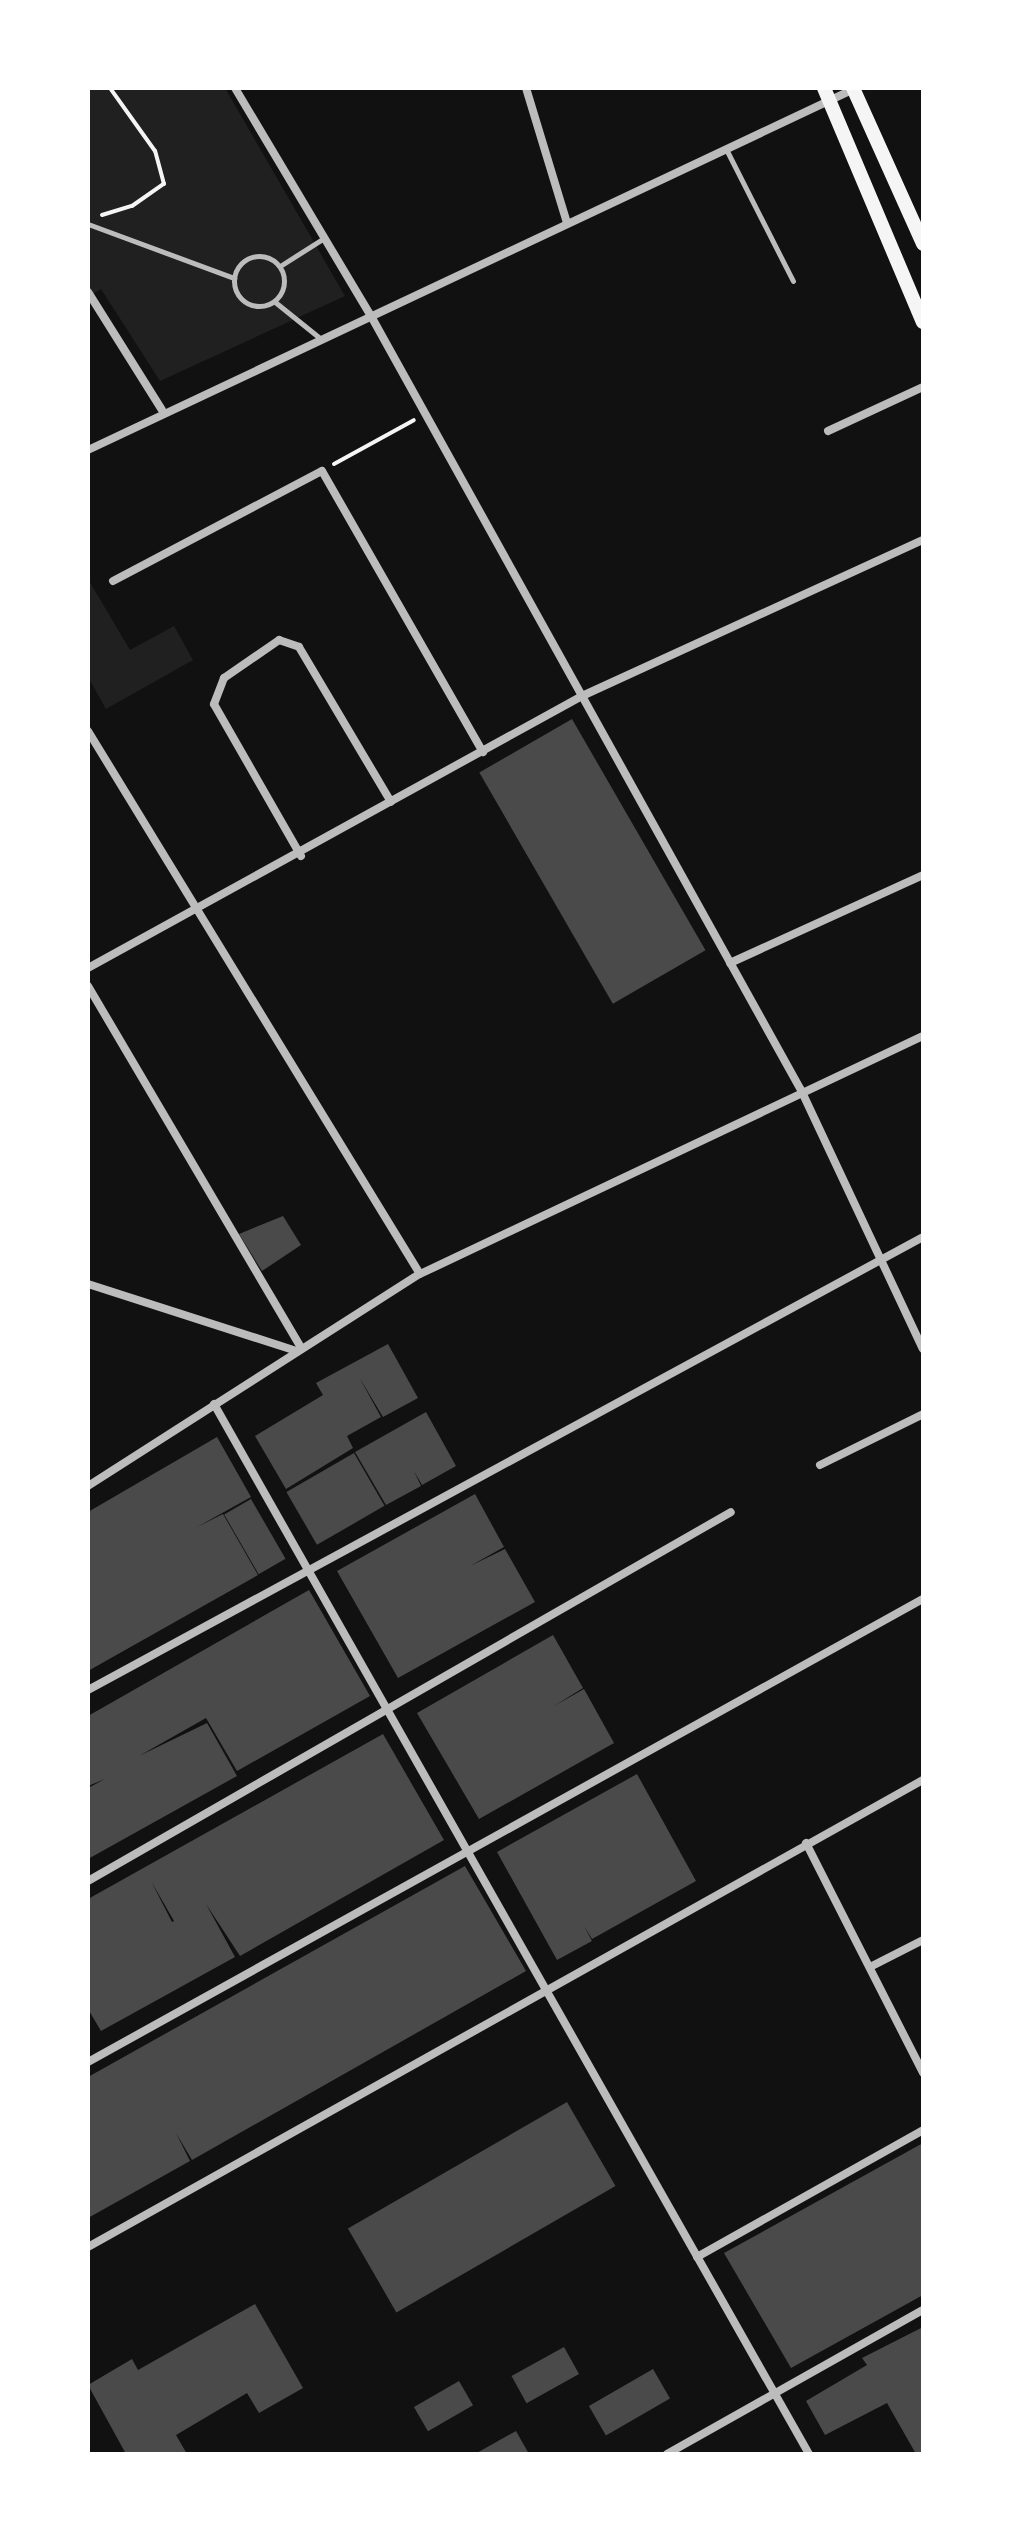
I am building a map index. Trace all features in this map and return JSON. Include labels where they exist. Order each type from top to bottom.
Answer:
[{"type":"main road","points":[[854,88],[923,244]]},
{"type":"main road","points":[[826,94],[923,322]]},
{"type":"street","points":[[235,88],[371,316],[801,1090],[882,1256],[923,1349]]},
{"type":"street","points":[[526,88],[567,223]]},
{"type":"street","points":[[88,450],[162,410],[371,316],[726,148],[826,94],[854,88]]},
{"type":"street","points":[[88,292],[162,410]]},
{"type":"street","points":[[828,431],[923,387]]},
{"type":"street","points":[[113,581],[322,471],[483,752]]},
{"type":"street","points":[[88,968],[301,856],[582,696],[923,540]]},
{"type":"street","points":[[301,856],[214,704],[224,678],[279,640],[299,647],[391,802]]},
{"type":"street","points":[[88,731],[420,1274]]},
{"type":"street","points":[[730,963],[923,875]]},
{"type":"street","points":[[88,986],[299,1349]]},
{"type":"street","points":[[88,1486],[420,1274],[801,1090],[923,1036]]},
{"type":"street","points":[[88,1690],[307,1567],[882,1256],[923,1237]]},
{"type":"street","points":[[88,1284],[299,1349]]},
{"type":"street","points":[[214,1404],[809,2454]]},
{"type":"street","points":[[820,1465],[923,1414]]},
{"type":"street","points":[[88,1881],[388,1712],[731,1512]]},
{"type":"street","points":[[88,2062],[466,1849],[923,1599]]},
{"type":"street","points":[[88,2247],[544,1987],[923,1780]]},
{"type":"street","points":[[806,1843],[923,2073]]},
{"type":"street","points":[[870,1967],[923,1940]]},
{"type":"street","points":[[697,2257],[923,2130]]},
{"type":"street","points":[[667,2454],[923,2310]]},
{"type":"lane","points":[[726,148],[793,281]]},
{"type":"lane","points":[[88,222],[234,278],[246,303],[275,301],[321,339]]},
{"type":"lane","points":[[280,266],[324,238]]},
{"type":"lane","points":[[234,278],[253,256],[280,266]]},
{"type":"lane","points":[[275,301],[285,286],[280,266]]},
{"type":"path","points":[[88,222],[132,206],[164,184],[155,151],[110,88]]},
{"type":"path","points":[[322,471],[424,415]]},
{"type":"shaded area","points":[[88,88],[225,88],[345,296],[160,381],[101,289],[88,297]]},
{"type":"shaded area","points":[[88,579],[130,650],[174,626],[193,660],[106,709],[88,677]]},
{"type":"building","points":[[572,719],[706,950],[613,1004],[479,772]]},
{"type":"building","points":[[283,1216],[301,1245],[262,1271],[239,1234]]},
{"type":"building","points":[[388,1344],[418,1398],[383,1417],[359,1377],[381,1417],[347,1436],[353,1448],[286,1489],[255,1436],[323,1395],[316,1383]]},
{"type":"building","points":[[426,1412],[456,1466],[422,1485],[414,1471],[421,1486],[386,1505],[355,1452]]},
{"type":"building","points":[[217,1437],[251,1497],[197,1527],[223,1514],[258,1575],[88,1671],[88,1512]]},
{"type":"building","points":[[354,1453],[384,1506],[317,1545],[286,1492]]},
{"type":"building","points":[[475,1494],[504,1547],[470,1566],[505,1549],[535,1602],[398,1678],[337,1571]]},
{"type":"building","points":[[251,1499],[286,1559],[259,1574],[224,1514]]},
{"type":"building","points":[[309,1590],[370,1696],[237,1771],[206,1718],[139,1756],[207,1723],[237,1776],[88,1859],[88,1788],[105,1779],[88,1786],[88,1716]]},
{"type":"building","points":[[553,1635],[583,1688],[554,1706],[584,1689],[614,1743],[479,1819],[417,1713]]},
{"type":"building","points":[[383,1734],[444,1840],[240,1956],[206,1904],[235,1957],[101,2031],[88,2009],[88,1899]],"holes":[[[151,1881],[174,1921],[172,1922]]]},
{"type":"building","points":[[637,1774],[696,1881],[592,1939],[584,1926],[592,1941],[557,1960],[497,1852]]},
{"type":"building","points":[[465,1866],[526,1971],[192,2160],[176,2133],[190,2161],[88,2218],[88,2077]]},
{"type":"building","points":[[567,2102],[615,2186],[396,2313],[348,2228]]},
{"type":"building","points":[[923,2143],[923,2295],[791,2368],[724,2253]]},
{"type":"building","points":[[255,2304],[303,2388],[259,2413],[247,2393],[176,2435],[187,2454],[126,2454],[88,2385],[132,2359],[138,2370]]},
{"type":"building","points":[[923,2327],[923,2454],[916,2454],[887,2403],[825,2435],[806,2401],[867,2365],[862,2358]]},
{"type":"building","points":[[564,2347],[579,2374],[527,2403],[512,2376]]},
{"type":"building","points":[[653,2369],[670,2398],[606,2435],[589,2406]]},
{"type":"building","points":[[459,2381],[473,2405],[428,2431],[414,2407]]},
{"type":"building","points":[[516,2431],[529,2454],[475,2454]]}]
